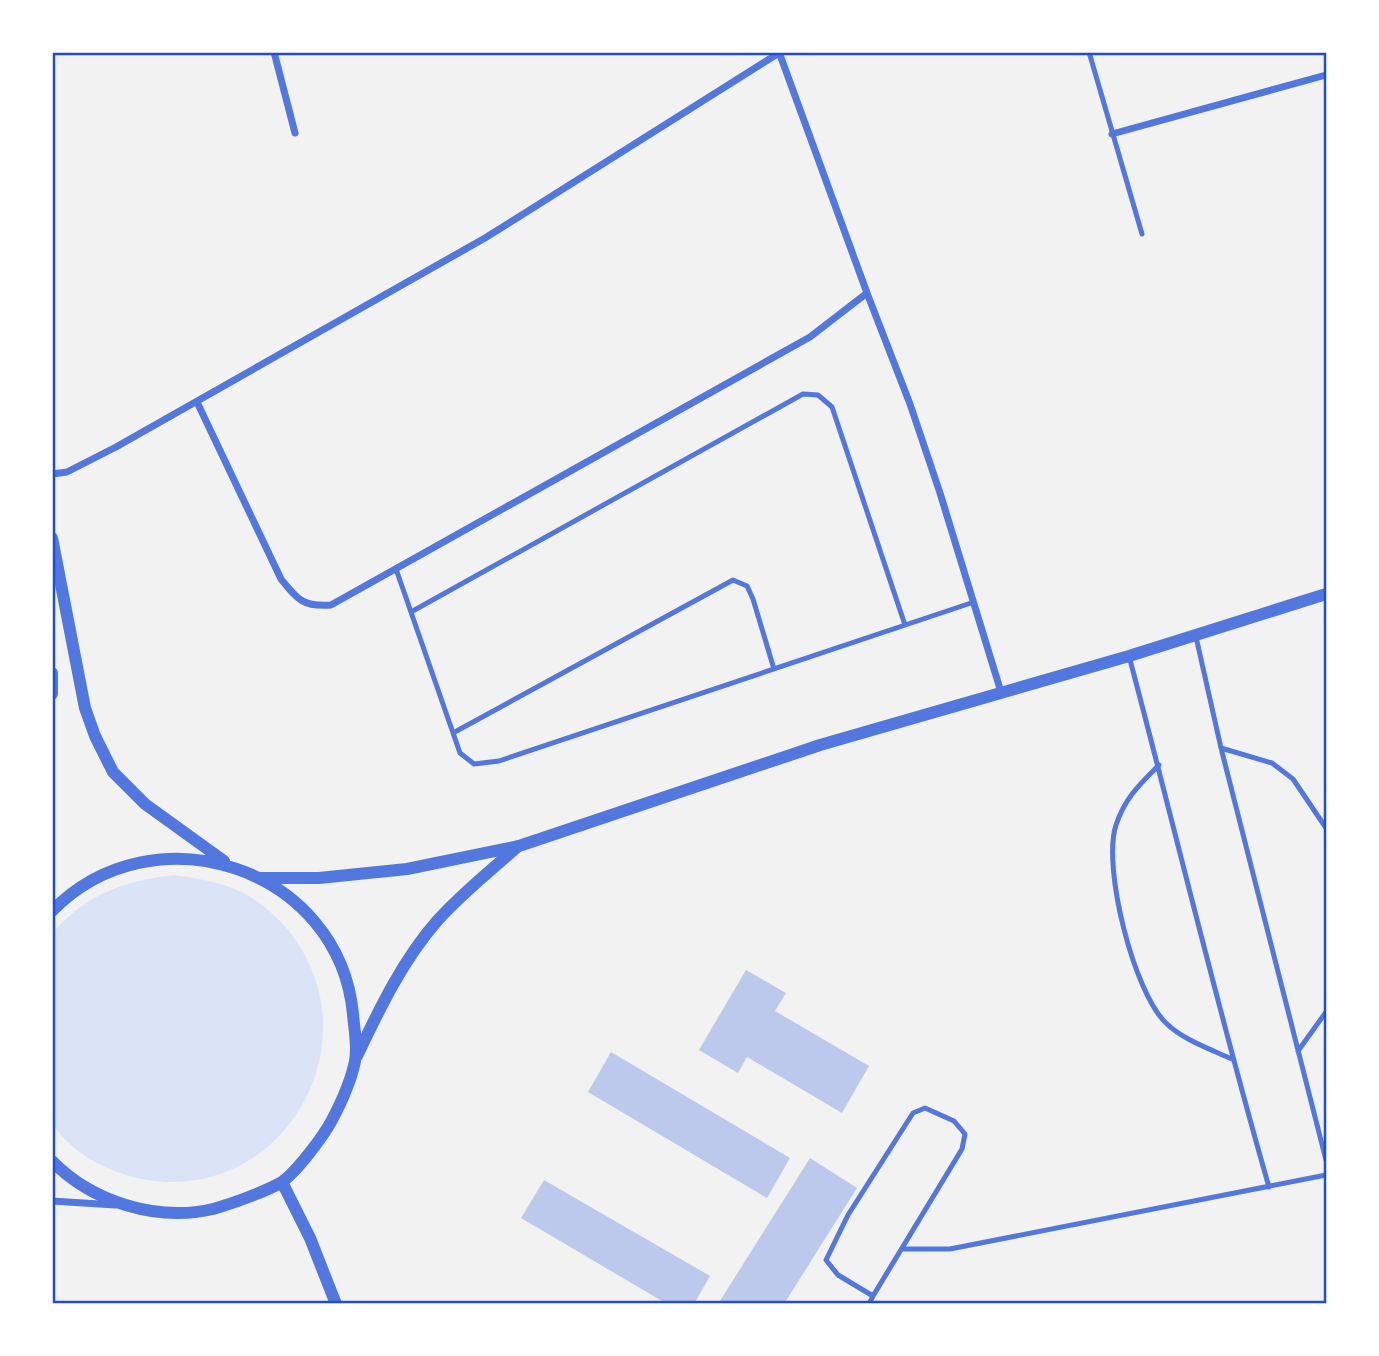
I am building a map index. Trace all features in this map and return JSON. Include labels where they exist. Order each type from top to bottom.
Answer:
[{"type":"street","points":[[274,52],[295,133]]},
{"type":"street","points":[[52,474],[67,471],[197,402],[485,238],[779,53],[910,404],[1001,692]]},
{"type":"street","points":[[1112,134],[1326,75]]},
{"type":"street","points":[[197,402],[281,579],[299,600],[314,607],[331,605],[810,337],[867,293]]},
{"type":"street","points":[[52,538],[85,708],[113,772],[145,804],[230,865],[261,878],[282,892],[302,908],[318,926],[336,956],[352,1002],[356,1060]]},
{"type":"street","points":[[261,878],[319,878],[407,869],[519,846],[820,745],[1129,656],[1326,594]]},
{"type":"street","points":[[52,694],[53,677]]},
{"type":"street","points":[[52,1201],[180,1212],[211,1209],[238,1201],[282,1181],[326,1131],[381,1006],[435,923],[463,893],[519,846]]},
{"type":"street","points":[[52,912],[89,882],[116,869],[145,861],[173,858],[230,865]]},
{"type":"street","points":[[52,1161],[80,1184],[105,1198],[130,1206]]},
{"type":"street","points":[[282,1181],[310,1238],[336,1304]]},
{"type":"lane","points":[[1089,52],[1142,234]]},
{"type":"lane","points":[[411,612],[803,394],[818,396],[831,407],[905,625]]},
{"type":"lane","points":[[396,569],[460,752],[474,764],[499,761],[974,602]]},
{"type":"lane","points":[[453,733],[733,580],[747,586],[753,598],[774,669]]},
{"type":"lane","points":[[1195,634],[1221,748],[1326,1160]]},
{"type":"lane","points":[[1129,656],[1232,1059],[1269,1187]]},
{"type":"lane","points":[[1221,748],[1272,763],[1293,779],[1326,828]]},
{"type":"lane","points":[[1159,765],[1129,794],[1115,827],[1112,864],[1128,948],[1142,988],[1165,1023],[1193,1041],[1232,1059]]},
{"type":"lane","points":[[1297,1051],[1326,1012]]},
{"type":"lane","points":[[869,1304],[962,1149],[965,1134],[954,1121],[925,1108],[913,1113],[848,1215],[827,1261],[838,1275],[873,1296]]},
{"type":"lane","points":[[901,1249],[950,1249],[1326,1175]]},
{"type":"shaded area","points":[[174,875],[235,889],[274,915],[292,935],[315,978],[323,1022],[318,1066],[301,1107],[274,1141],[239,1166],[196,1180],[147,1180],[94,1162],[71,1145],[53,1125],[52,933],[79,908],[107,892],[138,881]]},
{"type":"building","points":[[746,970],[786,993],[775,1011],[869,1066],[842,1113],[747,1057],[738,1073],[699,1050]]},
{"type":"building","points":[[611,1052],[790,1158],[767,1198],[588,1092]]},
{"type":"building","points":[[810,1158],[857,1188],[784,1304],[718,1304]]},
{"type":"building","points":[[544,1180],[710,1276],[694,1304],[667,1304],[521,1218]]}]
